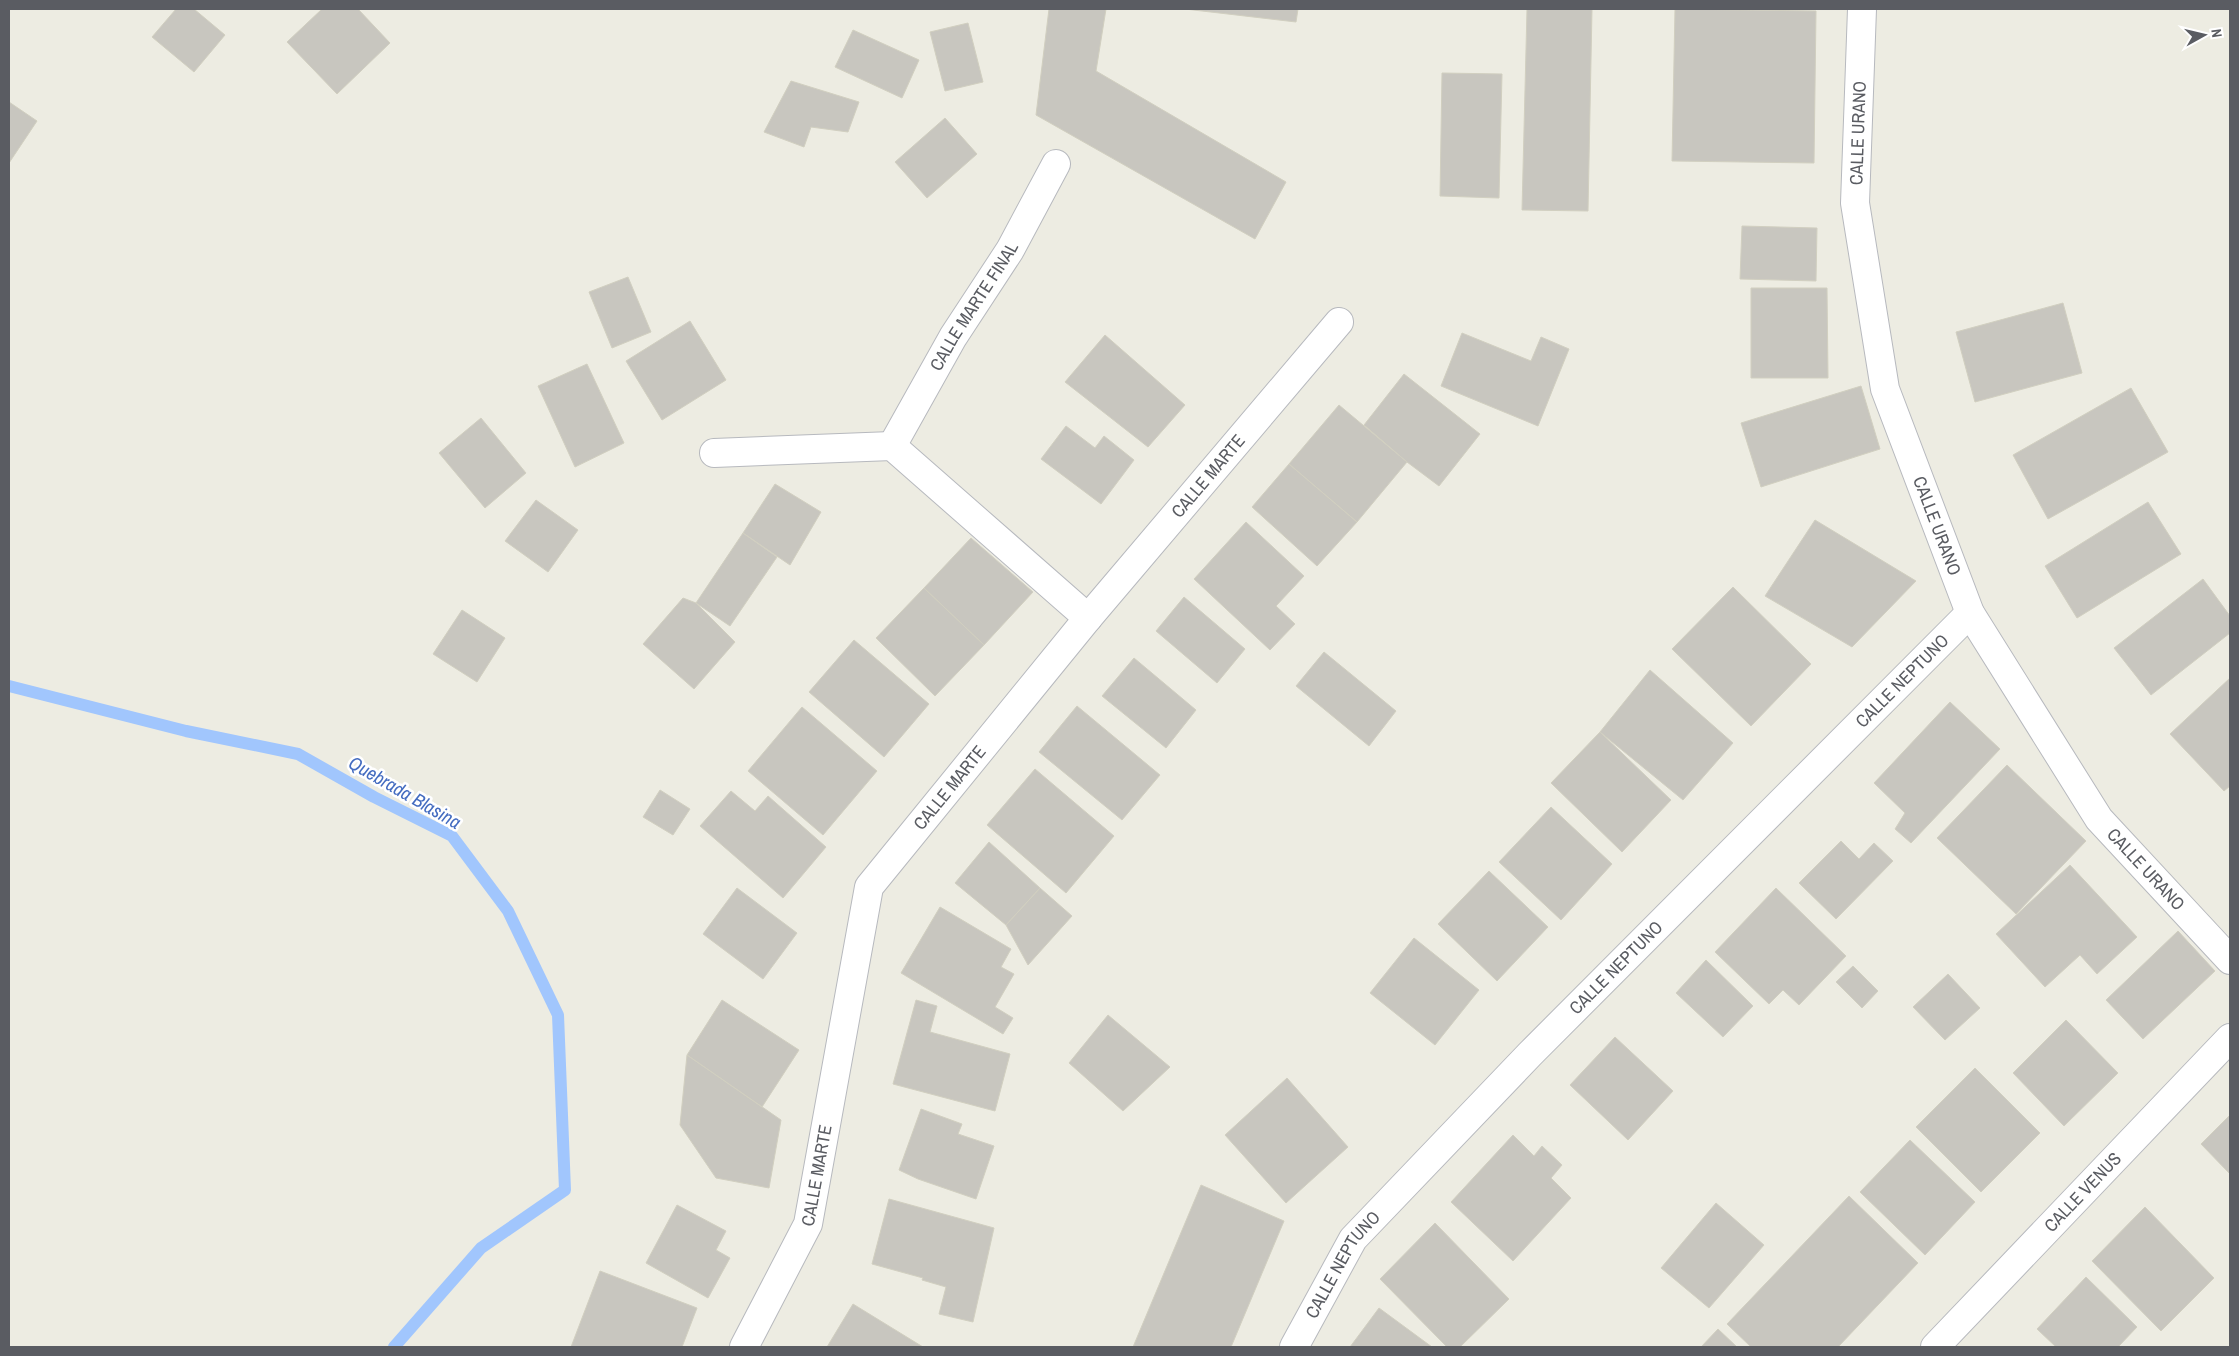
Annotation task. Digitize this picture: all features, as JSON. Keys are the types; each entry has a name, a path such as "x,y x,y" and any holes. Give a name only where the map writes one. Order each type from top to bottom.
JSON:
{"street":[{"name":"CALLE URANO","path":"1862,9 1856,203 1885,388 1970,613 2099,819 2230,960"},
{"name":"CALLE MARTE FINAL","path":"892,446 953,338 1010,250 1056,164"},
{"name":"CALLE MARTE","path":"744,1347 808,1224 869,888 1088,618 1339,322"},
{"path":"714,453 892,446 1088,618"},
{"name":"CALLE NEPTUNO","path":"1294,1347 1353,1239 1530,1054 1970,613"},
{"name":"CALLE VENUS","path":"1934,1347 2230,1038"}],"building":[{"path":"176,9 194,9 225,35 194,72 152,37"},
{"path":"322,9 358,9 390,43 337,94 287,42"},
{"path":"1049,9 1106,9 1096,71 1286,182 1255,239 1036,115"},
{"path":"1185,9 1298,9 1296,22"},
{"path":"1527,9 1592,9 1588,211 1522,210"},
{"path":"1675,9 1816,11 1814,163 1672,161"},
{"path":"968,23 983,82 945,91 930,32"},
{"path":"853,30 919,60 902,98 835,67"},
{"path":"1442,73 1502,74 1499,198 1440,196"},
{"path":"791,81 859,102 848,132 811,127 804,147 764,132"},
{"path":"9,102 37,121 9,163"},
{"path":"945,118 977,154 927,198 895,162"},
{"path":"1742,226 1817,228 1816,281 1740,279"},
{"path":"628,277 651,332 612,348 589,292"},
{"path":"1751,288 1827,288 1828,378 1751,378"},
{"path":"2063,303 2082,373 1975,402 1956,332"},
{"path":"690,321 726,380 662,420 626,361"},
{"path":"1462,333 1531,361 1541,337 1569,349 1538,426 1441,386"},
{"path":"1105,335 1185,405 1148,447 1065,382"},
{"path":"587,364 624,443 575,467 538,386"},
{"path":"1404,374 1480,434 1439,486 1407,462 1364,425"},
{"path":"1861,386 1880,449 1761,487 1741,423"},
{"path":"2131,388 2168,452 2048,519 2013,455"},
{"path":"1339,405 1407,462 1357,522 1289,464"},
{"path":"481,418 526,473 485,508 439,453"},
{"path":"1066,426 1095,448 1104,436 1134,460 1101,504 1041,459"},
{"path":"1289,464 1357,522 1317,566 1252,507"},
{"path":"775,484 821,512 790,565 743,533"},
{"path":"536,500 578,530 548,572 505,541"},
{"path":"2148,502 2181,554 2077,618 2045,566"},
{"path":"1815,520 1916,581 1852,647 1765,596"},
{"path":"1246,522 1304,576 1276,606 1295,624 1270,650 1194,579"},
{"path":"743,533 777,557 730,626 696,603"},
{"path":"971,538 1033,592 984,645 924,588"},
{"path":"2203,579 2230,616 2230,633 2151,695 2114,648"},
{"path":"1733,587 1811,664 1751,726 1672,649"},
{"path":"924,588 984,645 935,696 876,638"},
{"path":"1184,597 1245,649 1217,683 1156,631"},
{"path":"683,598 696,603 735,642 694,689 643,644"},
{"path":"462,610 505,638 477,682 433,654"},
{"path":"854,640 929,704 884,757 809,692"},
{"path":"1324,652 1396,711 1369,746 1296,686"},
{"path":"1134,658 1196,710 1166,748 1102,696"},
{"path":"1650,670 1733,743 1683,800 1600,732"},
{"path":"2230,678 2230,786 2224,791 2170,734"},
{"path":"1950,702 2000,749 1911,843 1895,829 1905,813 1874,783"},
{"path":"1077,706 1160,775 1122,820 1039,752"},
{"path":"802,707 877,771 823,835 748,771"},
{"path":"1600,732 1671,800 1622,852 1551,783"},
{"path":"2007,765 2086,841 2016,914 1937,838"},
{"path":"1035,769 1114,836 1066,893 987,825"},
{"path":"660,790 690,809 673,835 643,817"},
{"path":"731,791 755,811 768,796 826,847 783,898 700,826"},
{"path":"1551,807 1612,864 1561,920 1499,862"},
{"path":"1841,841 1859,859 1874,843 1893,861 1836,919 1799,883"},
{"path":"989,842 1040,888 1006,925 955,883"},
{"path":"2070,865 2137,937 2097,974 2080,955 2045,987 1996,934"},
{"path":"1489,871 1548,927 1497,981 1438,924"},
{"path":"737,888 797,933 763,979 703,934"},
{"path":"1040,888 1072,916 1028,965 1006,925"},
{"path":"1776,888 1846,956 1799,1005 1783,990 1769,1004 1715,952"},
{"path":"940,907 1011,949 1001,967 1014,974 995,1007 1013,1018 1003,1034 901,973"},
{"path":"2178,931 2215,971 2143,1039 2106,1000"},
{"path":"1414,938 1479,990 1435,1045 1370,993"},
{"path":"1706,960 1753,1006 1723,1037 1676,993"},
{"path":"1853,966 1878,991 1862,1008 1836,982"},
{"path":"1948,974 1980,1008 1945,1040 1913,1007"},
{"path":"722,1000 799,1050 762,1107 687,1055"},
{"path":"916,1000 937,1006 930,1032 1010,1054 995,1111 893,1084"},
{"path":"1108,1015 1170,1067 1123,1111 1069,1063"},
{"path":"2066,1020 2118,1073 2064,1126 2013,1073"},
{"path":"1615,1037 1673,1091 1628,1140 1570,1085"},
{"path":"687,1055 781,1120 769,1188 716,1178 680,1125"},
{"path":"1975,1068 2040,1133 1981,1192 1916,1127"},
{"path":"1287,1078 1348,1147 1286,1203 1225,1135"},
{"path":"921,1109 962,1124 958,1134 994,1146 976,1199 918,1179 899,1170"},
{"path":"2230,1115 2230,1174 2201,1144"},
{"path":"1513,1135 1534,1156 1542,1146 1562,1165 1551,1178 1571,1198 1513,1261 1451,1202"},
{"path":"1910,1140 1975,1202 1925,1255 1860,1192"},
{"path":"1201,1185 1284,1221 1231,1347 1133,1347"},
{"path":"1849,1196 1918,1263 1838,1347 1751,1347 1727,1324"},
{"path":"889,1199 994,1228 973,1322 939,1314 946,1287 922,1280 923,1278 872,1264"},
{"path":"1716,1203 1764,1245 1709,1308 1661,1268"},
{"path":"677,1205 726,1231 716,1250 730,1258 708,1298 646,1263"},
{"path":"2145,1207 2214,1278 2161,1331 2092,1261"},
{"path":"1435,1223 1509,1299 1460,1347 1447,1347 1380,1279"},
{"path":"600,1271 697,1308 682,1347 571,1347"},
{"path":"2086,1277 2137,1327 2118,1347 2056,1347 2037,1329"},
{"path":"853,1304 923,1347 827,1347"},
{"path":"1379,1308 1432,1347 1350,1347"},
{"path":"1718,1329 1737,1347 1701,1347"}],"waterway":[{"name":"Quebrada Blasina","path":"9,686 186,731 298,754 374,797 452,836 508,911 558,1015 565,1190 481,1248 394,1347"}]}
